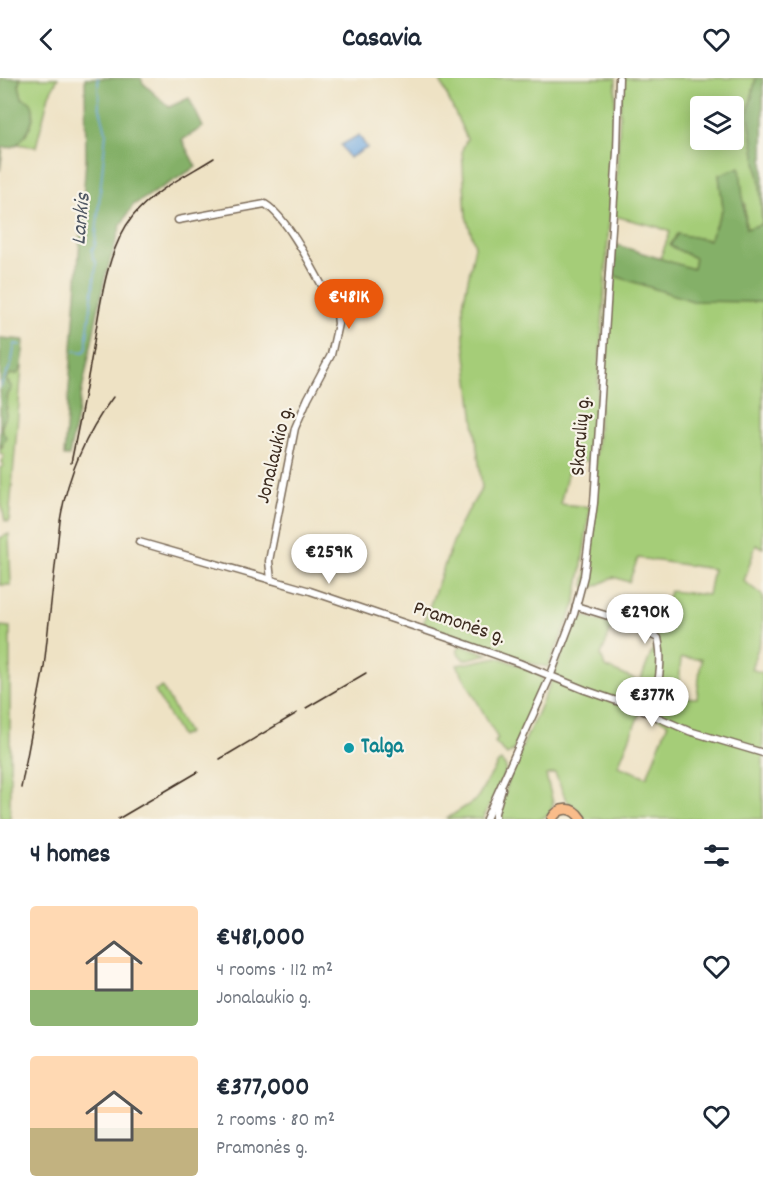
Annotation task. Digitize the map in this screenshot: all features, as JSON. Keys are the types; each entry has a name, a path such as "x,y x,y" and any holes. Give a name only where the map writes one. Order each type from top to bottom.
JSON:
{"main road":[{"path":"552,818 558,811 566,809 574,811 581,819"}],"street":[{"name":"Skarulių g.","path":"495,819 505,780 550,677 576,606 584,576 594,502 616,168 619,78"},
{"name":"Jonalaukio g.","path":"178,220 265,204 285,222 337,313 338,324 331,355 295,428 268,561 271,580"},
{"name":"Pramonės g.","path":"139,542 271,580 466,644 656,716 689,731 763,753"},
{"path":"576,606 621,620 658,638 661,666 654,711 656,716"},
{"name":"Skarulių g.","path":"486,819 505,780"}],"green space":[{"path":"0,78 20,78 22,98 30,102 33,113 30,127 22,140 12,147 3,147 0,171"},
{"path":"20,78 58,78 49,95 36,147 17,144 30,126 34,114 29,102 22,98"},
{"path":"85,78 141,78 143,83 169,107 189,98 203,127 182,140 196,167 133,205 121,225 104,281 69,456 64,456 86,159"},
{"path":"439,78 616,78 612,177 593,462 571,459 560,504 590,507 575,605 548,667 423,624 459,526 482,488 464,339 463,304 475,246 466,216 462,150 467,139"},
{"path":"622,78 756,78 748,113 760,184 763,224 746,229 745,204 719,175 723,208 709,240 677,234 670,246 695,258 693,269 660,259 670,232 614,216"},
{"path":"756,78 763,78 763,302 693,301 609,274 611,243 693,269 695,258 670,246 677,234 709,240 723,208 719,175 740,167 746,229 762,224 760,184 748,113"},
{"path":"609,274 693,301 763,302 763,548 756,545 744,581 763,596 763,633 751,669 763,673 763,819 584,819 566,800 555,773 546,775 553,803 550,814 541,819 501,819 499,814 511,772 578,614 613,625 601,655 605,667 640,682 655,643 670,591 708,595 713,569 638,558 629,582 614,577 592,588 584,586 589,557","holes":["681,658 701,659 697,698 678,697","641,710 668,723 647,777 618,766"]},
{"path":"0,338 24,340 22,367 17,374 11,374 6,379 12,388 7,396 6,415 1,428 6,437 0,449"},
{"path":"22,367 9,522 5,521 0,498 0,468 3,466 4,456 0,453 3,446 1,429 6,415 9,383 6,380 11,374 17,374"},
{"path":"9,534 11,585 0,585 0,538"},
{"path":"0,626 10,627 10,819 0,819"},
{"path":"460,645 488,654 464,660 457,652"},
{"path":"498,657 538,673 543,680 513,751 507,755 495,742 498,739 457,665"},
{"path":"162,687 188,733 181,737 155,691"},
{"path":"501,761 506,770 483,819 446,819 476,800"}],"water":[{"path":"359,135 367,148 349,158 341,145"}],"waterway":[{"name":"Lankis","path":"75,351 84,352 87,347 96,267 92,250 95,245 106,132 99,105 98,78"},
{"name":"Lankis","path":"0,388 11,364 15,344 20,345"}],"railway":[{"path":"71,463 104,285 115,248 123,231 141,207 171,184 214,158"},
{"path":"21,788 44,667 63,505 67,488 86,440 113,397"},
{"path":"306,708 366,673"},
{"path":"220,759 297,713"},
{"path":"118,819 198,772"}],"place":[{"name":"Talga","path":"349,748"}]}
